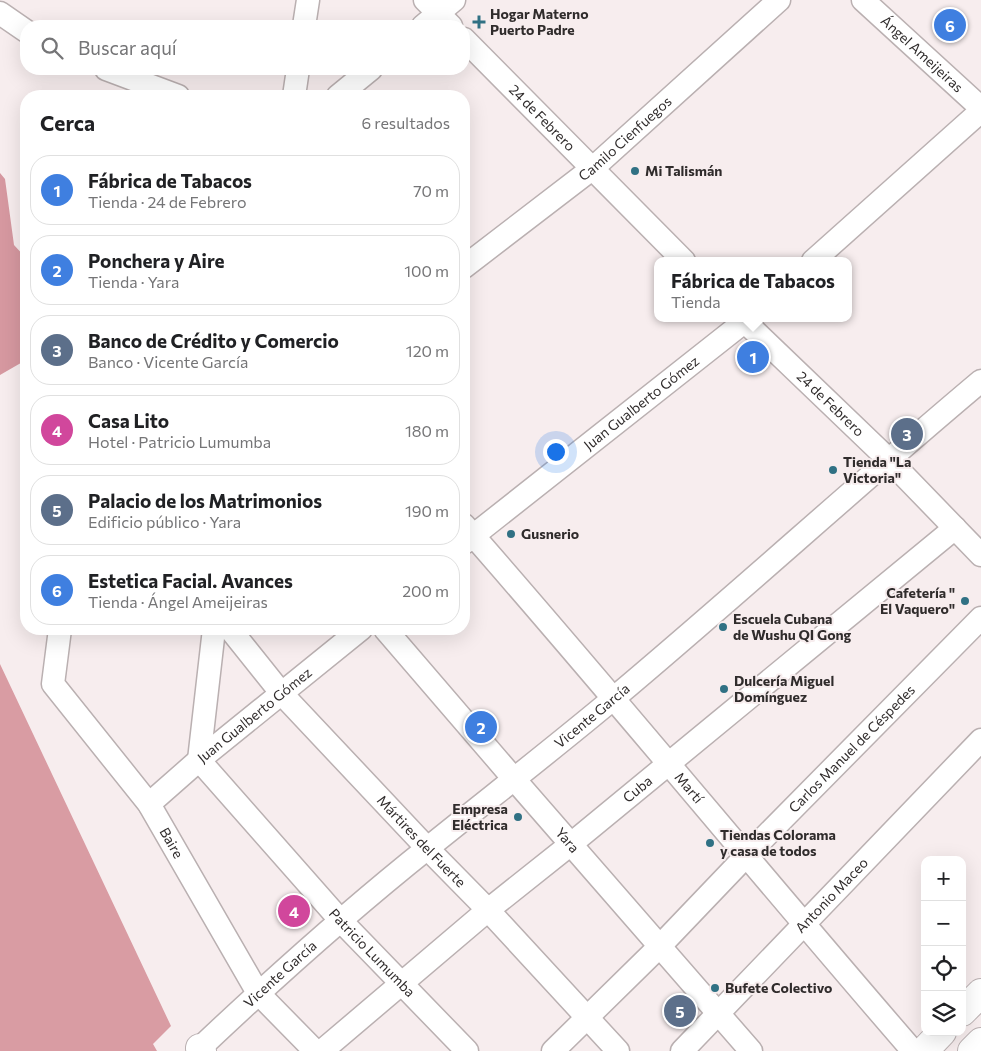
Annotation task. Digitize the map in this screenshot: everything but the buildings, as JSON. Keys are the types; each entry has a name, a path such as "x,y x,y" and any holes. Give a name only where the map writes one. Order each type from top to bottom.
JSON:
{"main road":[{"path":"966,1008 981,993"},
{"path":"924,1051 938,1036"},
{"path":"972,1051 981,1042"}],"street":[{"path":"305,20 308,0"},
{"name":"Camilo Cienfuegos","path":"470,262 593,168 780,0"},
{"name":"Ángel Ameijeiras","path":"863,0 981,110"},
{"path":"0,13 20,27"},
{"name":"24 de Febrero","path":"470,45 680,257"},
{"path":"122,75 162,90"},
{"path":"295,90 297,75"},
{"path":"345,90 364,75"},
{"path":"817,257 981,110"},
{"name":"Juan Gualberto Gómez","path":"470,532 741,322"},
{"name":"24 de Febrero","path":"748,322 888,459 981,555"},
{"name":"Vicente García","path":"201,1049 258,993 427,848 614,698 888,459 981,381"},
{"name":"Cuba","path":"322,1051 488,910 955,528"},
{"name":"Martí","path":"470,537 614,698 804,925 913,1051"},
{"name":"Carlos Manuel de Céspedes","path":"553,1051 660,946 981,618"},
{"name":"Baire","path":"59,635 53,684 149,804 258,993 315,1051"},
{"path":"200,760 213,635"},
{"name":"Mártires del Fuerte","path":"235,635 282,694 488,910 618,1051"},
{"name":"Juan Gualberto Gómez","path":"149,804 354,635"},
{"name":"Yara","path":"390,635 751,1051"},
{"name":"Antonio Maceo","path":"682,1051 981,740"},
{"name":"Patricio Lumumba","path":"200,760 341,922 402,982 467,1051"}],"shaded area":[{"path":"0,173 5,179 14,245 20,252 20,363 0,375"},
{"path":"0,664 171,1026 153,1044 157,1051 0,1051"}],"place":[{"name":"Hogar Materno Puerto Padre","path":"479,22"},
{"name":"Estetica Facial. Avances","path":"950,25"},
{"name":"Mi Talismán","path":"635,171"},
{"name":"Fábrica de Tabacos","path":"753,357"},
{"name":"Banco de Crédito y Comercio","path":"907,434"},
{"name":"Tienda \"La Victoria\"","path":"833,470"},
{"name":"Gusnerio","path":"511,534"},
{"name":"Cafetería \" El Vaquero\"","path":"965,601"},
{"name":"Escuela Cubana de Wushu QI Gong","path":"723,627"},
{"name":"Dulcería Miguel Domínguez","path":"724,689"},
{"name":"Ponchera y Aire","path":"481,727"},
{"name":"Empresa Eléctrica","path":"518,817"},
{"name":"Tiendas Colorama y casa de todos","path":"710,843"},
{"name":"Casa Lito","path":"294,911"},
{"name":"Bufete Colectivo","path":"715,988"},
{"name":"Palacio de los Matrimonios","path":"680,1011"}]}
